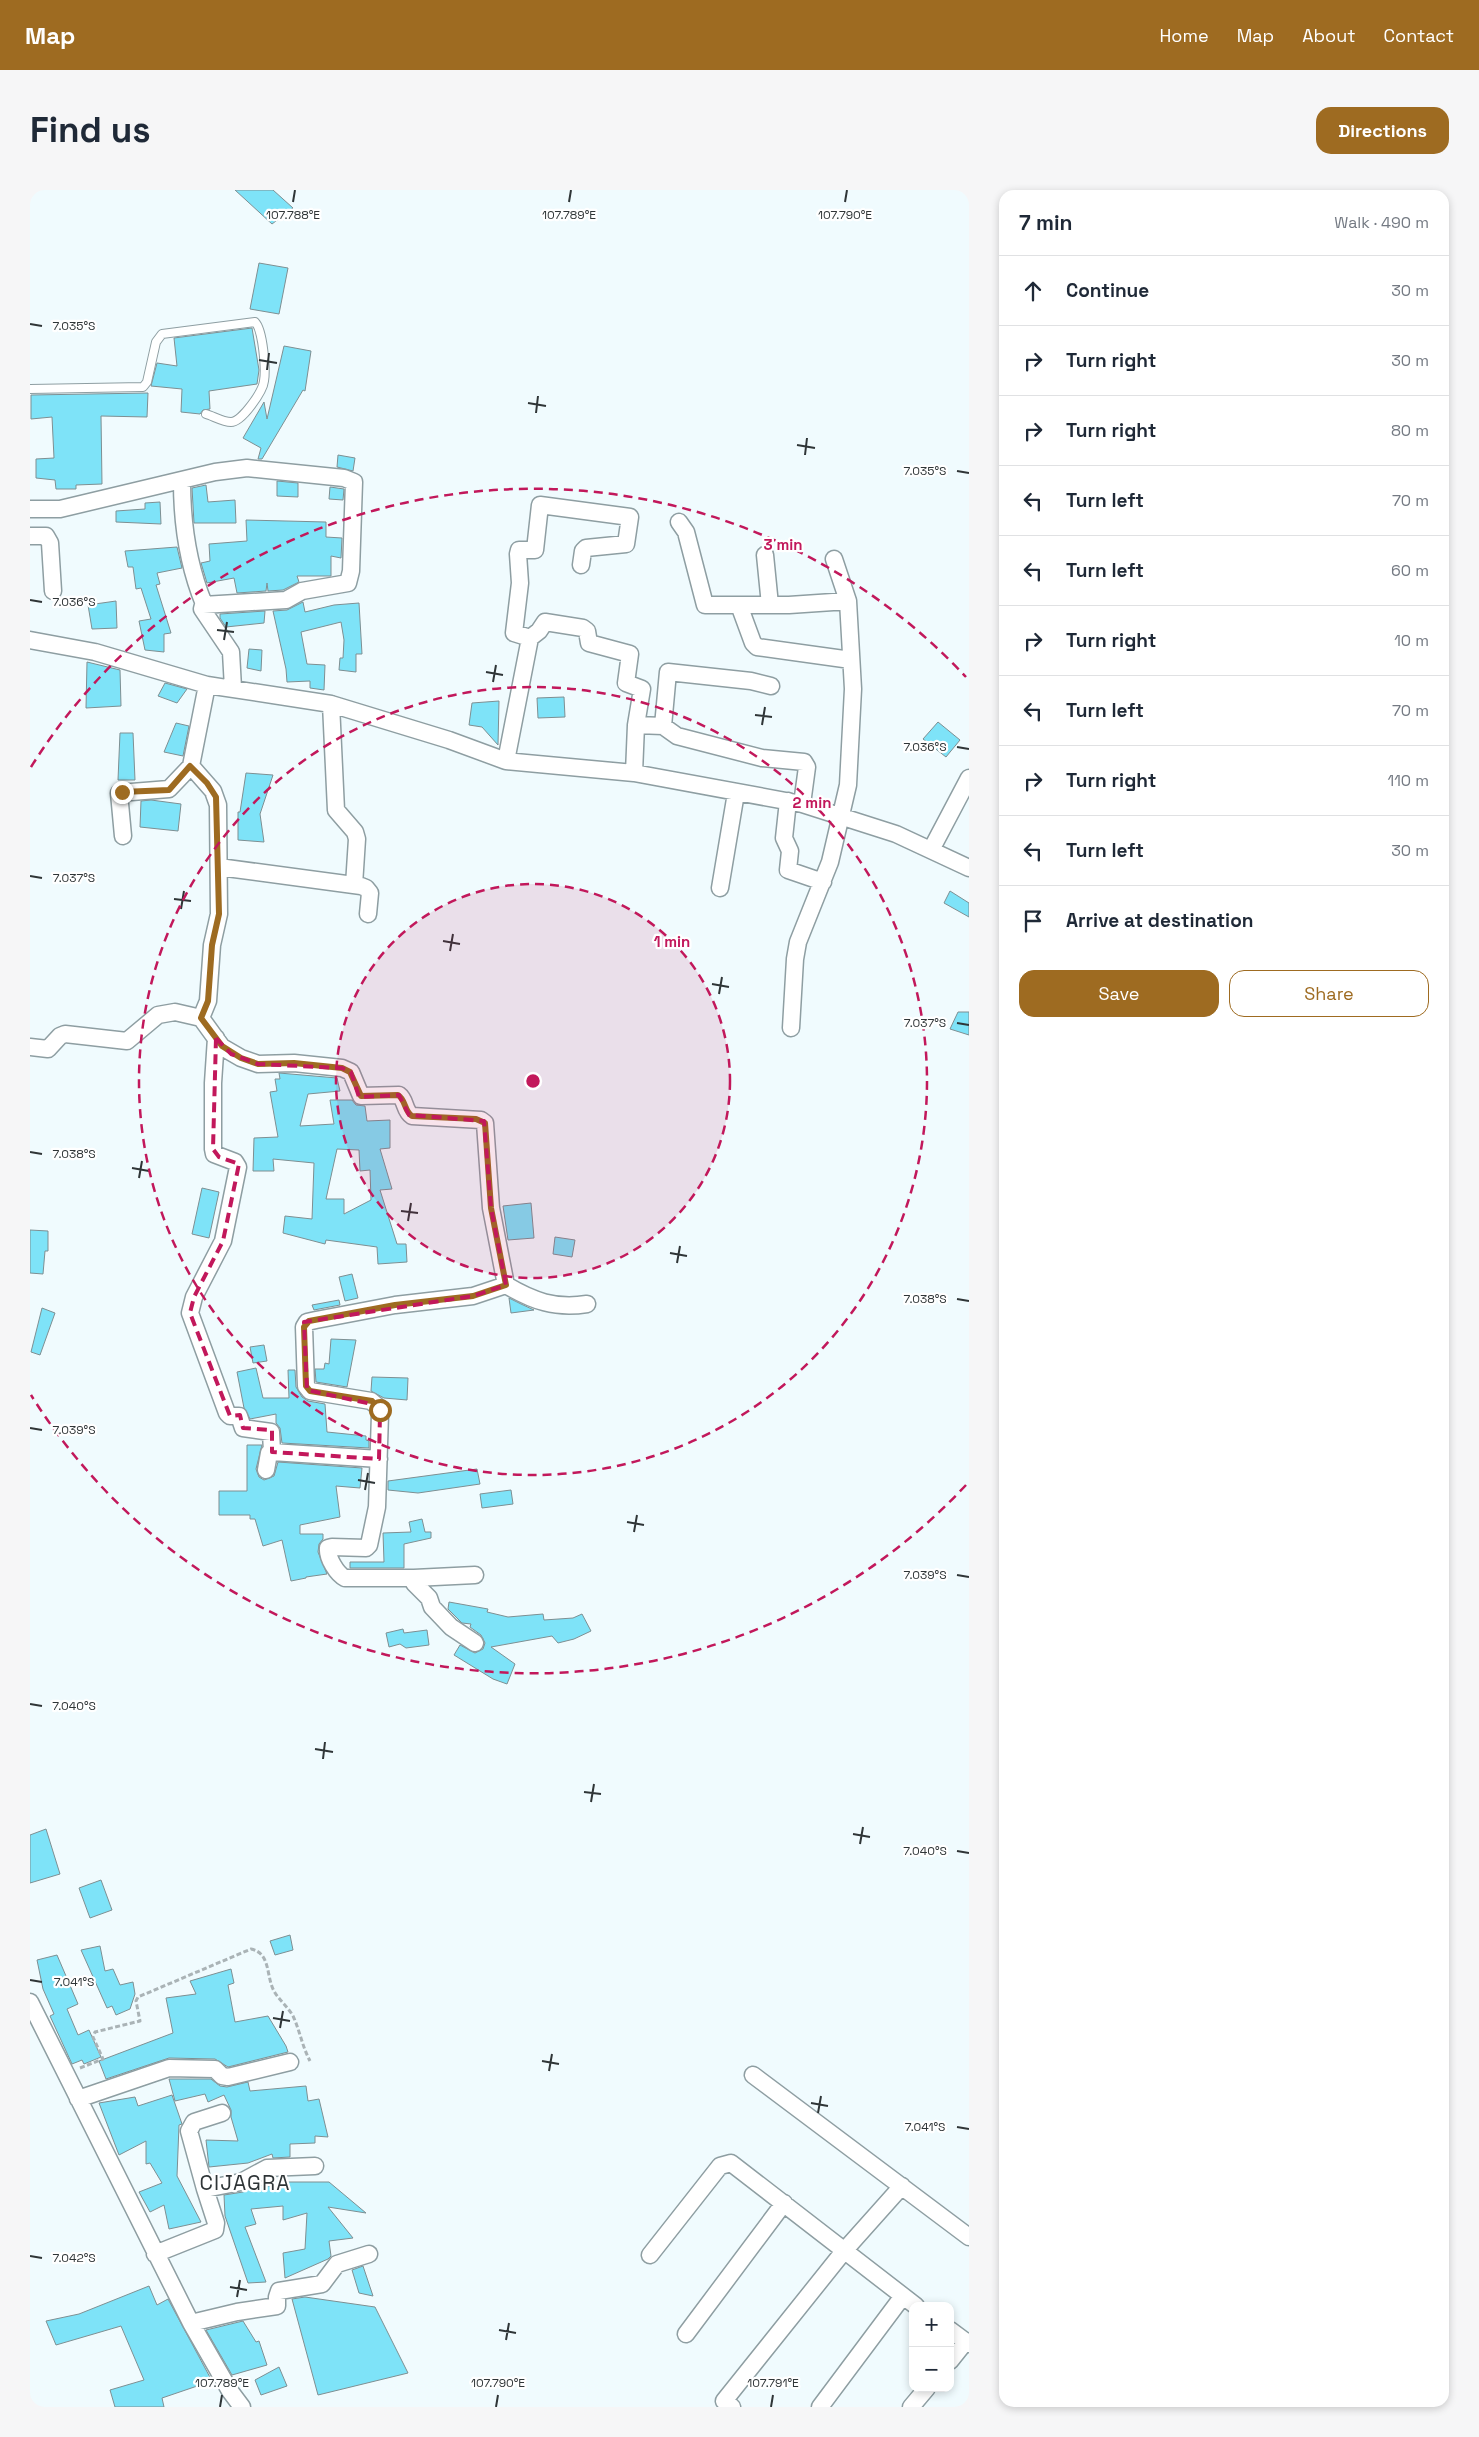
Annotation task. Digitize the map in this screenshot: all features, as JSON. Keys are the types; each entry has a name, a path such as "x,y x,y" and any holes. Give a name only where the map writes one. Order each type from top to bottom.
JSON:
{"street":[{"path":"30,509 60,509 182,482 215,472 247,468 344,478 354,483 351,571 348,583 302,591 286,600 204,604"},
{"path":"182,482 182,514 191,568 204,604 202,609 231,652 233,688"},
{"path":"530,638 514,633 520,583 518,554 519,550 535,550 540,505 630,517 626,544 586,548 583,551 581,565"},
{"path":"679,522 686,532 704,603 770,605 848,601"},
{"path":"30,536 42,534 46,536 50,543 53,591"},
{"path":"766,555 770,605"},
{"path":"792,1028 795,959 798,942 830,862 848,785 853,689 852,660 848,601 834,560"},
{"path":"738,605 753,643 757,647 852,660"},
{"path":"506,761 530,638 539,631 543,622 583,628 587,631 589,643 630,654 626,683 642,689 636,725 634,773"},
{"path":"30,640 95,652 207,685 331,704 449,740 506,761 634,773 795,803 841,815 896,834 969,868"},
{"path":"663,726 668,672 751,681 771,686"},
{"path":"123,836 119,793 169,790 190,766 207,685"},
{"path":"331,704 336,810 355,832 357,838 354,885"},
{"path":"636,725 663,726 677,736 753,756 804,762 807,766 784,838 790,851 788,870 823,882"},
{"path":"190,766 207,783 216,797 219,914 212,945 208,1001 201,1018"},
{"path":"931,850 969,778"},
{"path":"720,888 736,793"},
{"path":"219,867 354,885 369,890 368,914"},
{"path":"30,1047 48,1049 65,1034 127,1042 158,1015 175,1012 201,1018 231,1054 258,1064 294,1063 342,1068 350,1072 361,1096 398,1095 403,1099 408,1114 412,1116 484,1121 491,1208 506,1285"},
{"path":"216,1038 213,1083 213,1149 214,1154 235,1162 238,1168 223,1241 194,1297 190,1313 227,1413 230,1416 239,1416 243,1428 271,1432 272,1452 270,1453 266,1470"},
{"path":"475,1575 414,1578 345,1578 340,1576 328,1554 328,1548 369,1546 377,1507 380,1414 376,1405 367,1400 316,1393 308,1388 304,1327 307,1322 395,1305 473,1296 506,1285 547,1304 573,1306 587,1304"},
{"path":"272,1452 378,1459"},
{"path":"414,1578 414,1583 429,1598 432,1607 451,1627 475,1643"},
{"path":"30,2002 191,2323 230,2391 242,2407"},
{"path":"78,2099 169,2068 215,2069 222,2076 228,2077 290,2062"},
{"path":"753,2075 969,2237"},
{"path":"155,2254 216,2230 216,2223 189,2131 194,2122 222,2113"},
{"path":"650,2255 720,2166 726,2163 739,2166 844,2251 910,2301 820,2407"},
{"path":"205,2189 241,2182 267,2168 315,2166"},
{"path":"732,2407 724,2401 844,2251 902,2186"},
{"path":"686,2334 784,2203"},
{"path":"191,2323 237,2312 277,2306 276,2297 279,2291 322,2284 337,2264 368,2254"},
{"path":"954,2333 968,2343 954,2357"},
{"path":"911,2407 924,2392"}],"lane":[{"path":"30,389 143,387 147,382 156,342 162,334 255,322 261,332 264,375 261,389 246,413 237,420 232,422 206,414"}],"path":[{"path":"65,2073 103,2059 93,2037 95,2032 140,2021 138,1997 251,1949 258,1950 263,1955 274,1991 293,2017 302,2046 310,2060"}],"highlighted area":[{"path":"216,1038 231,1054 258,1064 342,1068 351,1072 359,1097 399,1095 409,1115 484,1121 491,1208 506,1285 473,1296 304,1322 307,1390 376,1405 380,1414 379,1459 272,1452 272,1430 243,1428 240,1415 230,1416 190,1313 194,1297 223,1241 239,1164 219,1157 213,1149"}],"building":[{"path":"235,190 273,190 293,208 272,224"},
{"path":"259,263 288,268 279,314 250,309"},
{"path":"252,328 259,370 257,384 209,391 210,409 203,410 200,414 181,412 182,389 151,386 157,363 177,366 174,338"},
{"path":"284,346 311,351 305,391 303,390 262,459 258,459 261,448 243,438 264,402 267,419"},
{"path":"148,393 147,417 101,416 102,484 76,485 76,489 56,489 55,480 36,478 36,459 54,458 52,417 31,419 31,395"},
{"path":"338,455 355,458 353,471 337,467"},
{"path":"277,481 298,483 298,497 277,496"},
{"path":"206,485 208,502 235,500 236,523 194,523 192,488"},
{"path":"330,487 344,489 343,500 329,499"},
{"path":"160,502 161,524 116,522 116,511 145,509 145,503"},
{"path":"246,520 326,522 326,537 342,538 341,558 331,556 331,576 297,576 299,582 283,590 268,591 267,583 266,591 237,593 234,578 207,583 201,563 210,561 209,544 247,541"},
{"path":"177,547 182,568 157,573 160,584 156,585 171,633 164,634 164,652 145,650 139,621 151,619 141,588 136,589 133,567 128,567 125,551"},
{"path":"116,601 117,628 92,629 88,605"},
{"path":"303,602 305,612 334,605 359,603 362,654 356,654 356,672 339,670 340,658 343,658 344,640 341,622 301,632 307,664 325,665 324,690 310,688 310,681 287,682 286,669 273,611 287,610"},
{"path":"265,611 264,623 226,627 220,618 220,614"},
{"path":"249,649 262,650 261,671 247,668"},
{"path":"87,662 120,670 121,706 86,708"},
{"path":"165,683 187,689 177,703 158,696"},
{"path":"564,697 565,717 538,718 537,698"},
{"path":"499,701 498,745 482,727 469,725 472,703"},
{"path":"938,722 960,740 946,757 923,739"},
{"path":"176,723 189,726 183,756 164,752"},
{"path":"120,733 133,733 135,780 118,780"},
{"path":"246,773 273,775 260,814 264,842 238,840 238,812 240,812"},
{"path":"151,800 181,804 178,831 140,827 141,801"},
{"path":"950,891 969,903 969,917 944,903"},
{"path":"958,1012 969,1012 969,1035 950,1029"},
{"path":"279,1073 337,1078 340,1091 308,1094 300,1126 334,1124 330,1100 352,1100 356,1105 365,1106 367,1121 390,1120 390,1148 380,1149 392,1189 380,1190 397,1244 406,1244 407,1262 378,1264 377,1247 326,1240 325,1244 283,1233 285,1216 312,1219 314,1163 273,1159 274,1171 253,1171 254,1138 278,1137 270,1092 277,1091 275,1079 280,1079","holes":["337,1149 359,1150 360,1171 370,1170 371,1200 344,1214 344,1199 326,1199"]},
{"path":"202,1188 219,1192 209,1238 192,1234"},
{"path":"531,1203 534,1238 508,1240 503,1206"},
{"path":"30,1230 48,1231 48,1251 45,1251 43,1274 30,1273"},
{"path":"555,1237 575,1240 572,1257 553,1254"},
{"path":"352,1274 358,1298 345,1301 339,1277"},
{"path":"509,1298 521,1304 534,1310 511,1313"},
{"path":"339,1300 340,1305 314,1310 312,1305"},
{"path":"42,1308 55,1313 40,1355 31,1352"},
{"path":"331,1339 356,1340 347,1387 316,1382 315,1369 324,1369 325,1363 329,1364"},
{"path":"264,1345 267,1361 253,1363 250,1347"},
{"path":"256,1368 263,1398 289,1398 288,1370 295,1370 296,1387 302,1397 308,1401 325,1404 327,1432 366,1436 366,1440 369,1441 369,1448 282,1443 280,1428 276,1423 276,1414 250,1419 244,1408 237,1372"},
{"path":"372,1377 408,1378 407,1400 384,1398 371,1391"},
{"path":"247,1445 262,1445 256,1469 259,1477 264,1480 274,1476 278,1462 362,1468 360,1488 336,1486 340,1517 300,1525 300,1534 323,1534 318,1552 327,1574 291,1581 282,1540 263,1546 255,1519 250,1519 250,1515 219,1515 219,1491 247,1491"},
{"path":"477,1469 480,1484 418,1493 388,1490 388,1481"},
{"path":"511,1490 513,1504 482,1508 480,1494"},
{"path":"422,1519 425,1532 431,1532 431,1538 404,1544 404,1568 350,1568 350,1562 384,1562 383,1533 411,1532 409,1522"},
{"path":"449,1602 488,1609 487,1612 508,1617 543,1614 544,1620 573,1618 582,1614 591,1631 574,1639 558,1643 552,1636 491,1647 515,1664 507,1684 493,1679 454,1655 460,1645 475,1653 483,1649 485,1643 481,1635 470,1627 471,1624 462,1623 448,1609"},
{"path":"403,1629 404,1633 427,1630 429,1645 406,1648 400,1644 389,1647 386,1633"},
{"path":"46,1829 60,1874 30,1883 30,1835"},
{"path":"101,1880 112,1910 90,1918 79,1888"},
{"path":"290,1935 293,1950 275,1955 270,1941"},
{"path":"100,1946 105,1971 113,1969 120,1985 133,1982 135,1994 130,2009 116,2015 112,2006 107,2008 81,1950"},
{"path":"57,1955 78,2004 67,2009 78,2035 89,2030 101,2057 84,2064 82,2060 72,2064 50,2016 54,2014 43,1989 37,1960"},
{"path":"231,1969 234,1983 228,1985 235,2022 268,2016 288,2052 228,2067 215,2059 169,2058 106,2079 99,2061 173,2033 166,1998 196,1994 190,1981"},
{"path":"169,2079 211,2079 220,2086 227,2087 248,2082 250,2091 306,2086 308,2101 319,2099 328,2137 315,2136 315,2143 290,2144 290,2157 273,2158 272,2154 248,2163 209,2167 206,2140 238,2141 231,2117 231,2110 224,2095 208,2102 205,2094 175,2101"},
{"path":"172,2095 182,2124 179,2125 177,2176 201,2222 169,2229 164,2205 150,2212 139,2192 162,2183 150,2163 146,2164 146,2141 119,2155 99,2103 135,2097 138,2106"},
{"path":"283,2182 329,2182 366,2213 328,2207 353,2238 329,2241 331,2256 328,2259 285,2278 283,2253 305,2249 307,2213 283,2220 283,2206 251,2209 256,2224 245,2227 266,2282 248,2283 225,2216 224,2195 243,2192 256,2185 283,2187"},
{"path":"363,2266 373,2296 359,2293 352,2270"},
{"path":"149,2286 157,2305 168,2299 212,2381 162,2398 164,2407 115,2407 110,2390 144,2380 121,2326 56,2345 46,2321 79,2314"},
{"path":"305,2297 375,2307 408,2373 318,2395 292,2299"},
{"path":"243,2321 256,2342 259,2341 267,2365 232,2375 206,2330"},
{"path":"279,2367 287,2386 261,2395 255,2380"}],"district":[{"name":"CIJAGRA","path":"245,2183"}],"route":[{"path":"122,792 169,790 174,787 190,766 207,783 216,797 218,805 219,914 218,928 212,945 208,1001 201,1018 222,1046 231,1054 258,1064 294,1063 339,1067 348,1070 361,1096 401,1096 408,1114 412,1116 476,1119 485,1123 491,1208 506,1285 496,1290 473,1296 395,1305 309,1321 304,1327 306,1386 310,1391 372,1401 380,1410"}]}
